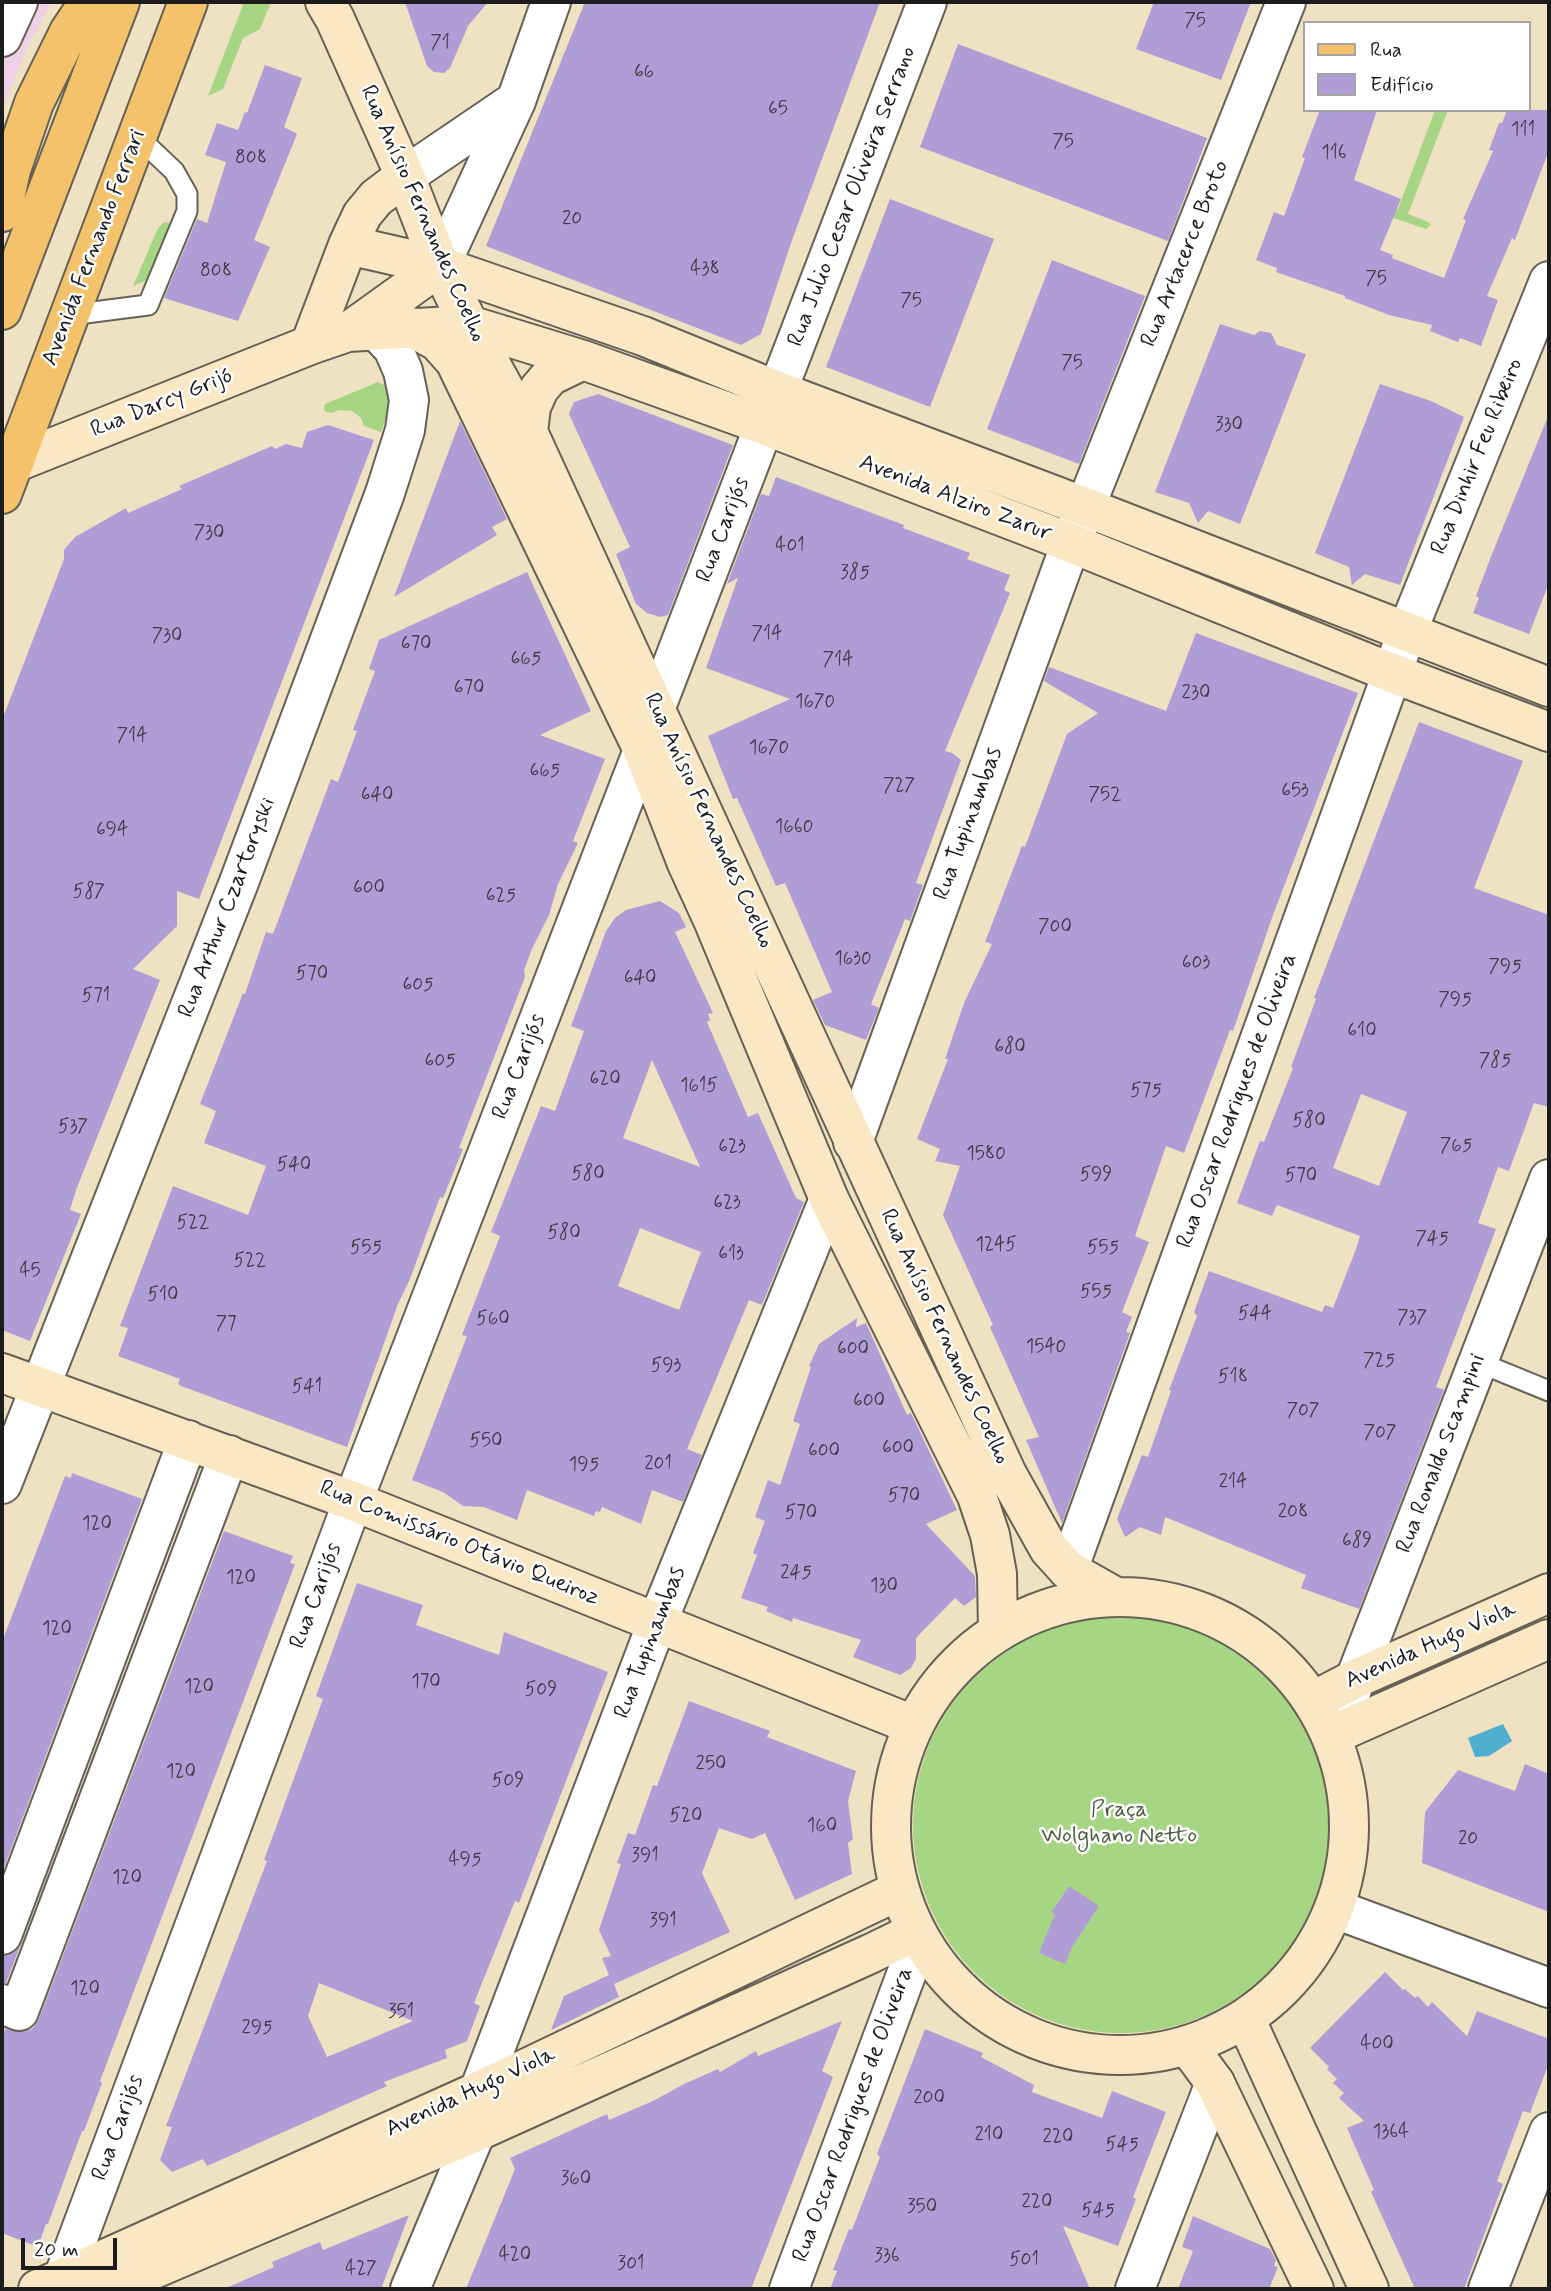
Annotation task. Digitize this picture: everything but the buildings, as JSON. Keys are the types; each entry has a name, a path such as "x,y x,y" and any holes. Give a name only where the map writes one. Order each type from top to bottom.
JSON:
{"main road":[{"path":"2,212 10,170 34,103 69,33 89,2"},
{"path":"2,310 120,2"},
{"name":"Avenida Fernando Ferrari","path":"8,478 188,2"}],"street":[{"path":"2,37 18,2"},
{"path":"440,266 516,101 551,2"},
{"name":"Rua Julio Cesar Oliveira Serrano","path":"771,408 927,2"},
{"name":"Rua Artacerce Broto","path":"1085,507 1286,2"},
{"name":"Rua Anísio Fernandes Coelho","path":"331,8 405,176 440,266 528,432 656,707 718,887 729,958 829,1199 977,1496 990,1535 997,1574 998,1632"},
{"path":"310,345 348,245 362,215 376,198 516,101"},
{"name":"Avenida Alziro Zarur","path":"348,245 440,266 643,337 771,408 1071,543 1392,673 1549,732"},
{"name":"Rua Darcy Grijó","path":"8,478 310,345 379,330 440,266"},
{"name":"Rua Dinhir Feu Ribeiro","path":"1407,632 1549,281"},
{"name":"Avenida Alziro Zarur","path":"379,330 469,325 583,359 771,408 1085,507 1549,687"},
{"name":"Rua Anísio Fernandes Coelho","path":"379,330 438,342 455,361 643,750 718,887 765,946 1007,1474 1049,1549 1068,1570 1114,1597"},
{"name":"Rua Arthur Czartoryski","path":"2,1484 239,882 385,493 405,430 408,400 404,371 393,348 379,330"},
{"path":"528,432 531,407 540,389 550,376 583,359"},
{"name":"Rua Carijós","path":"656,707 771,408"},
{"name":"Rua Tupinambas","path":"853,1142 1085,507"},
{"name":"Rua Oscar Rodrigues de Oliveira","path":"1068,1570 1407,632"},
{"name":"Rua Carijós","path":"54,2285 643,750"},
{"path":"729,958 765,946"},
{"name":"Rua Ronaldo Scampini","path":"1336,1733 1549,1179"},
{"name":"Rua Tupinambas","path":"479,2091 657,1623 829,1199"},
{"name":"Rua Comissário Otávio Queiroz","path":"2,1373 353,1501 913,1725"},
{"path":"2,1934 188,1440"},
{"path":"2,2004 19,2011 229,1455"},
{"name":"Avenida Hugo Viola","path":"1313,1701 1355,1679 1549,1593"},
{"path":"1114,1597 1172,1602 1227,1623 1275,1656 1336,1733 1348,1791 1349,1851 1335,1909 1313,1951 1283,1988 1245,2018 1217,2034 1187,2045 1116,2054 1049,2045 997,2018 954,1983 917,1936 900,1890 891,1834 895,1779 913,1725 936,1689 964,1657 998,1632 1034,1613 1060,1605 1114,1597"},
{"name":"Avenida Hugo Viola","path":"1336,1733 1549,1639"},
{"name":"Avenida Hugo Viola","path":"54,2285 479,2091 900,1890"},
{"path":"1335,1909 1549,1988"},
{"name":"Rua Oscar Rodrigues de Oliveira","path":"789,2289 917,1936"},
{"name":"Avenida Hugo Viola","path":"107,2289 476,2132 917,1936"},
{"path":"1245,2018 1369,2289"},
{"path":"1187,2045 1215,2082 1314,2289"},
{"path":"1135,2289 1215,2082"},
{"path":"410,2289 476,2132"},
{"path":"1488,2289 1549,2132"}],"lane":[{"path":"70,315 148,304 187,211 187,194 174,171 137,136"},
{"path":"1478,1362 1549,1391"}],"shaded area":[{"path":"2,2 52,2 28,46 2,111"}],"green space":[{"path":"244,2 271,2 260,29 243,38 223,89 208,96"},
{"path":"1434,112 1447,112 1408,214 1431,225 1426,229 1379,213 1374,201 1398,209"},
{"path":"164,222 173,224 152,278 133,286 158,228"},
{"path":"378,382 388,387 391,405 381,432 364,426 361,418 352,411 339,410 332,413 324,409 325,404"},
{"name":"Praça Wolghano Netto","path":"1121,1617 1162,1621 1201,1633 1237,1652 1268,1678 1294,1709 1313,1745 1325,1784 1329,1825 1325,1866 1313,1905 1294,1941 1268,1972 1237,1998 1201,2017 1162,2029 1121,2033 1080,2029 1041,2017 1005,1998 974,1972 948,1941 929,1905 917,1866 913,1825 917,1784 929,1745 948,1709 974,1678 1005,1652 1041,1633 1080,1621"}],"water":[{"path":"1503,1724 1512,1741 1489,1756 1475,1757 1468,1738"}]}
